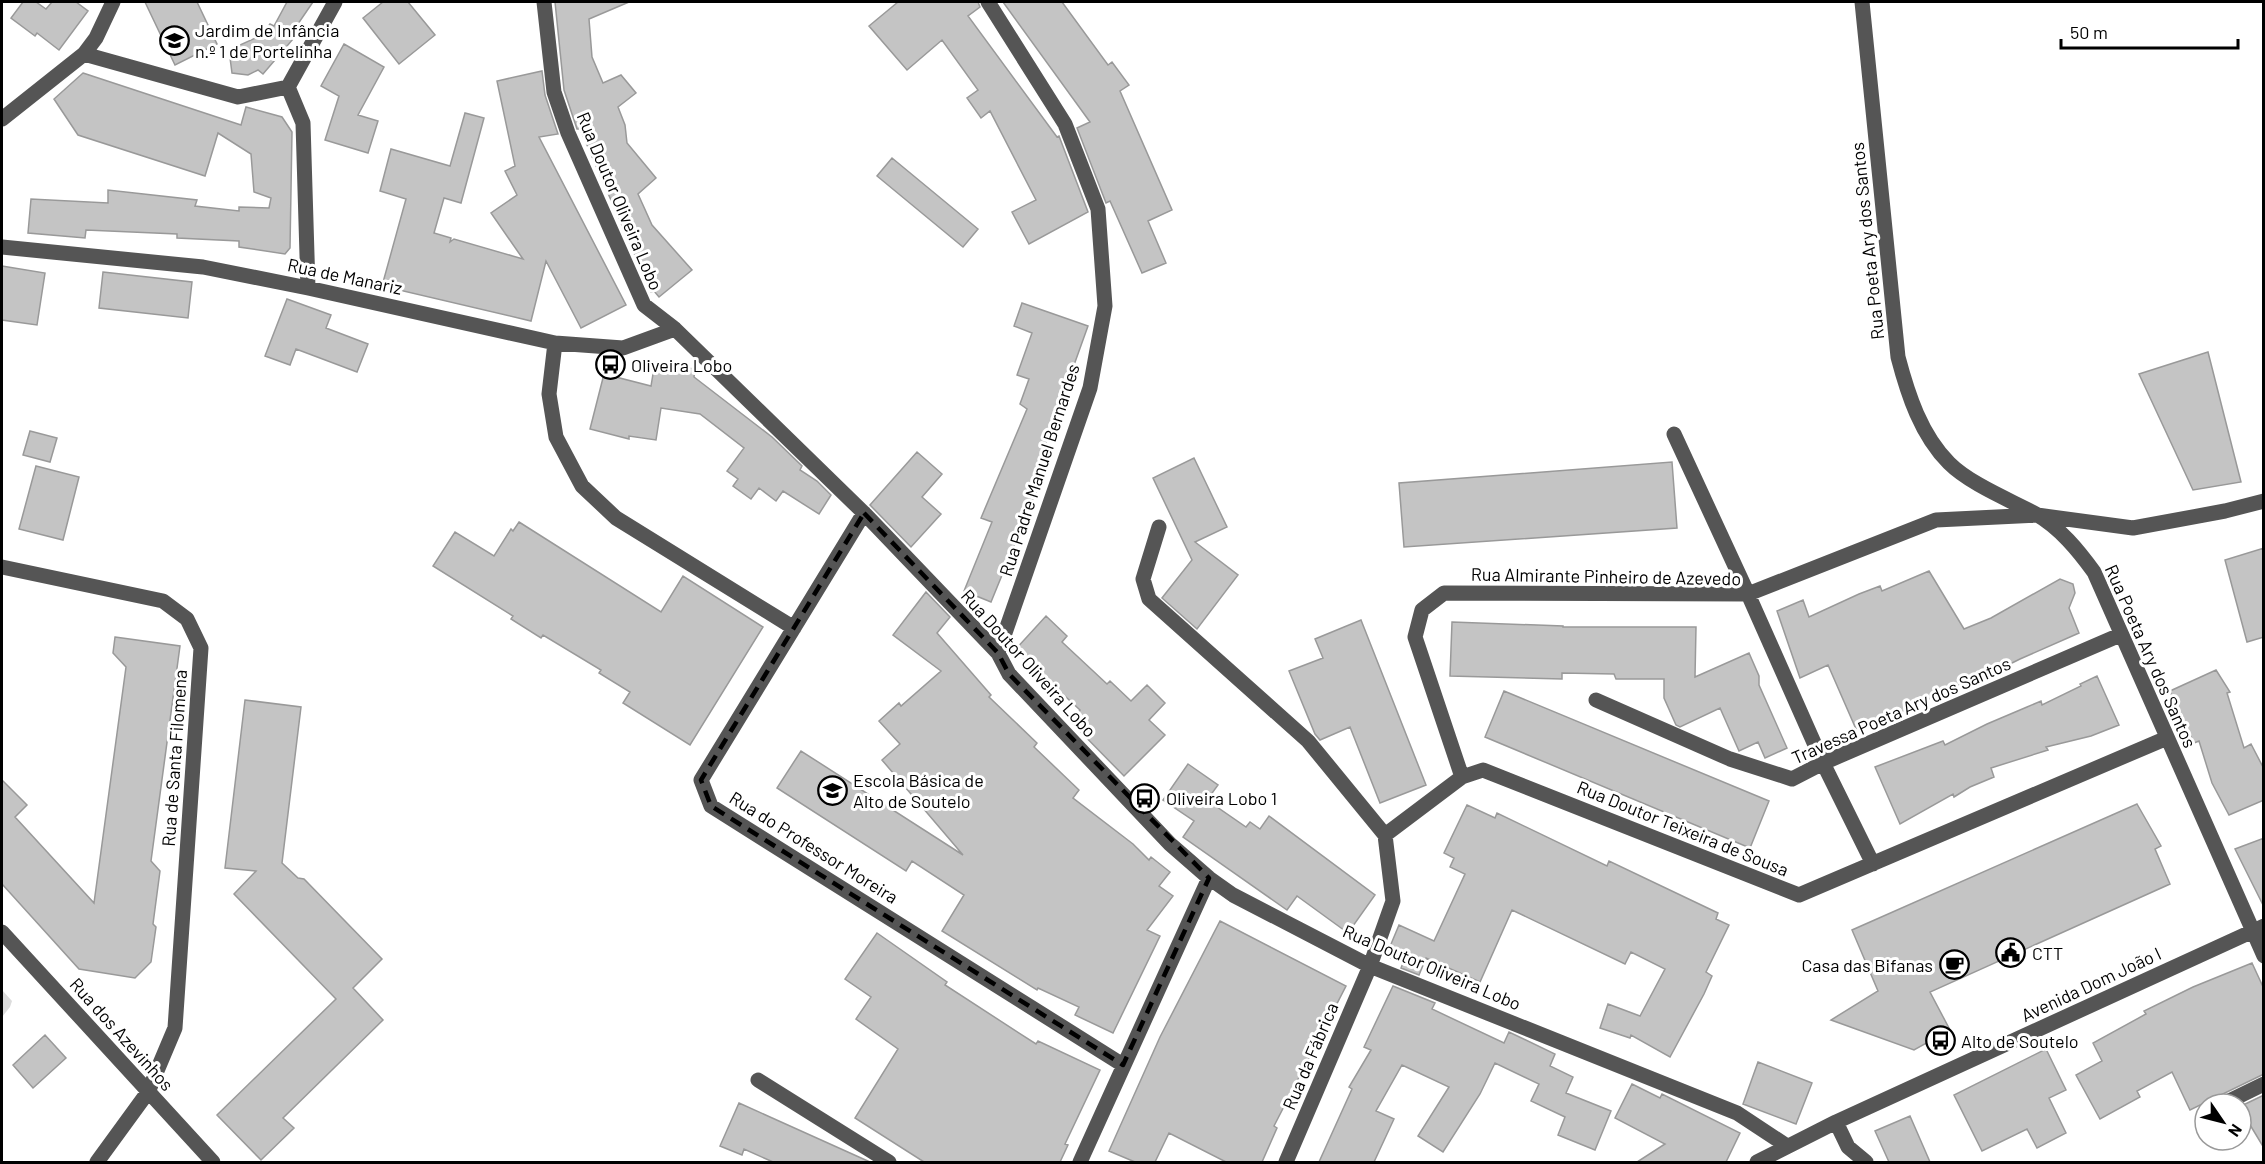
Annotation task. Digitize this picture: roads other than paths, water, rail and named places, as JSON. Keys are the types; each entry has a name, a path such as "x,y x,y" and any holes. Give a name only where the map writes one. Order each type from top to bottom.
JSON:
{"street":[{"path":"2,119 84,54 96,38 113,2"},
{"path":"288,87 335,2"},
{"name":"Rua Doutor Oliveira Lobo","path":"544,2 554,92 568,133 644,305 675,329 864,513 998,653 1009,674 1170,844 1209,878 1233,895 1371,966 1737,1113 1787,1146"},
{"name":"Rua Padre Manuel Bernardes","path":"988,2 1065,124 1098,209 1105,306 1090,388 998,653"},
{"name":"Rua Poeta Ary dos Santos","path":"1862,2 1898,357 1907,388 1924,429 1951,465 1992,491 2037,515 2075,546 2094,572 2167,738 2258,929 2264,956"},
{"path":"84,54 238,96 288,87"},
{"path":"288,87 303,123 308,288"},
{"name":"Rua de Manariz","path":"2,247 203,267 555,343 623,348 675,329"},
{"path":"555,343 549,394 556,437 582,486 616,518 794,628"},
{"path":"1674,434 1748,594 1936,520 2037,515 2133,528 2225,511 2264,501"},
{"name":"Rua do Professor Moreira","path":"864,513 701,780 711,806 1123,1065"},
{"path":"1159,527 1143,579 1149,599 1308,741 1385,835 1393,901 1371,966"},
{"name":"Rua de Santa Filomena","path":"2,567 163,602 187,619 201,648 175,1028 148,1092 97,1162"},
{"name":"Rua Almirante Pinheiro de Azevedo","path":"1462,777 1415,637 1422,610 1444,593 1748,594 1823,763 1873,864"},
{"name":"Travessa Poeta Ary dos Santos","path":"1596,700 1730,759 1792,779 1823,763 2120,635"},
{"name":"Rua Doutor Teixeira de Sousa","path":"1385,835 1462,777 1483,770 1799,895 2167,738"},
{"path":"1080,1162 1209,878"},
{"name":"Avenida Dom João I","path":"1757,1162 1836,1122 2258,929"},
{"name":"Rua dos Azevinhos","path":"2,932 213,1162"},
{"name":"Rua da Fábrica","path":"1286,1162 1371,966"},
{"path":"758,1080 889,1162"},
{"path":"2248,1092 2264,1084"},
{"path":"1836,1122 1848,1147 1866,1162"}],"place":[{"name":"Jardim de Infância n.º 1 de Portelinha","path":"174,40"},
{"name":"Oliveira Lobo","path":"610,365"},
{"name":"Escola Básica de Alto de Soutelo","path":"832,790"},
{"name":"Oliveira Lobo 1","path":"1145,798"},
{"name":"CTT","path":"2011,953"},
{"name":"Casa das Bifanas","path":"1954,965"},
{"name":"Alto de Soutelo","path":"1940,1041"}]}
